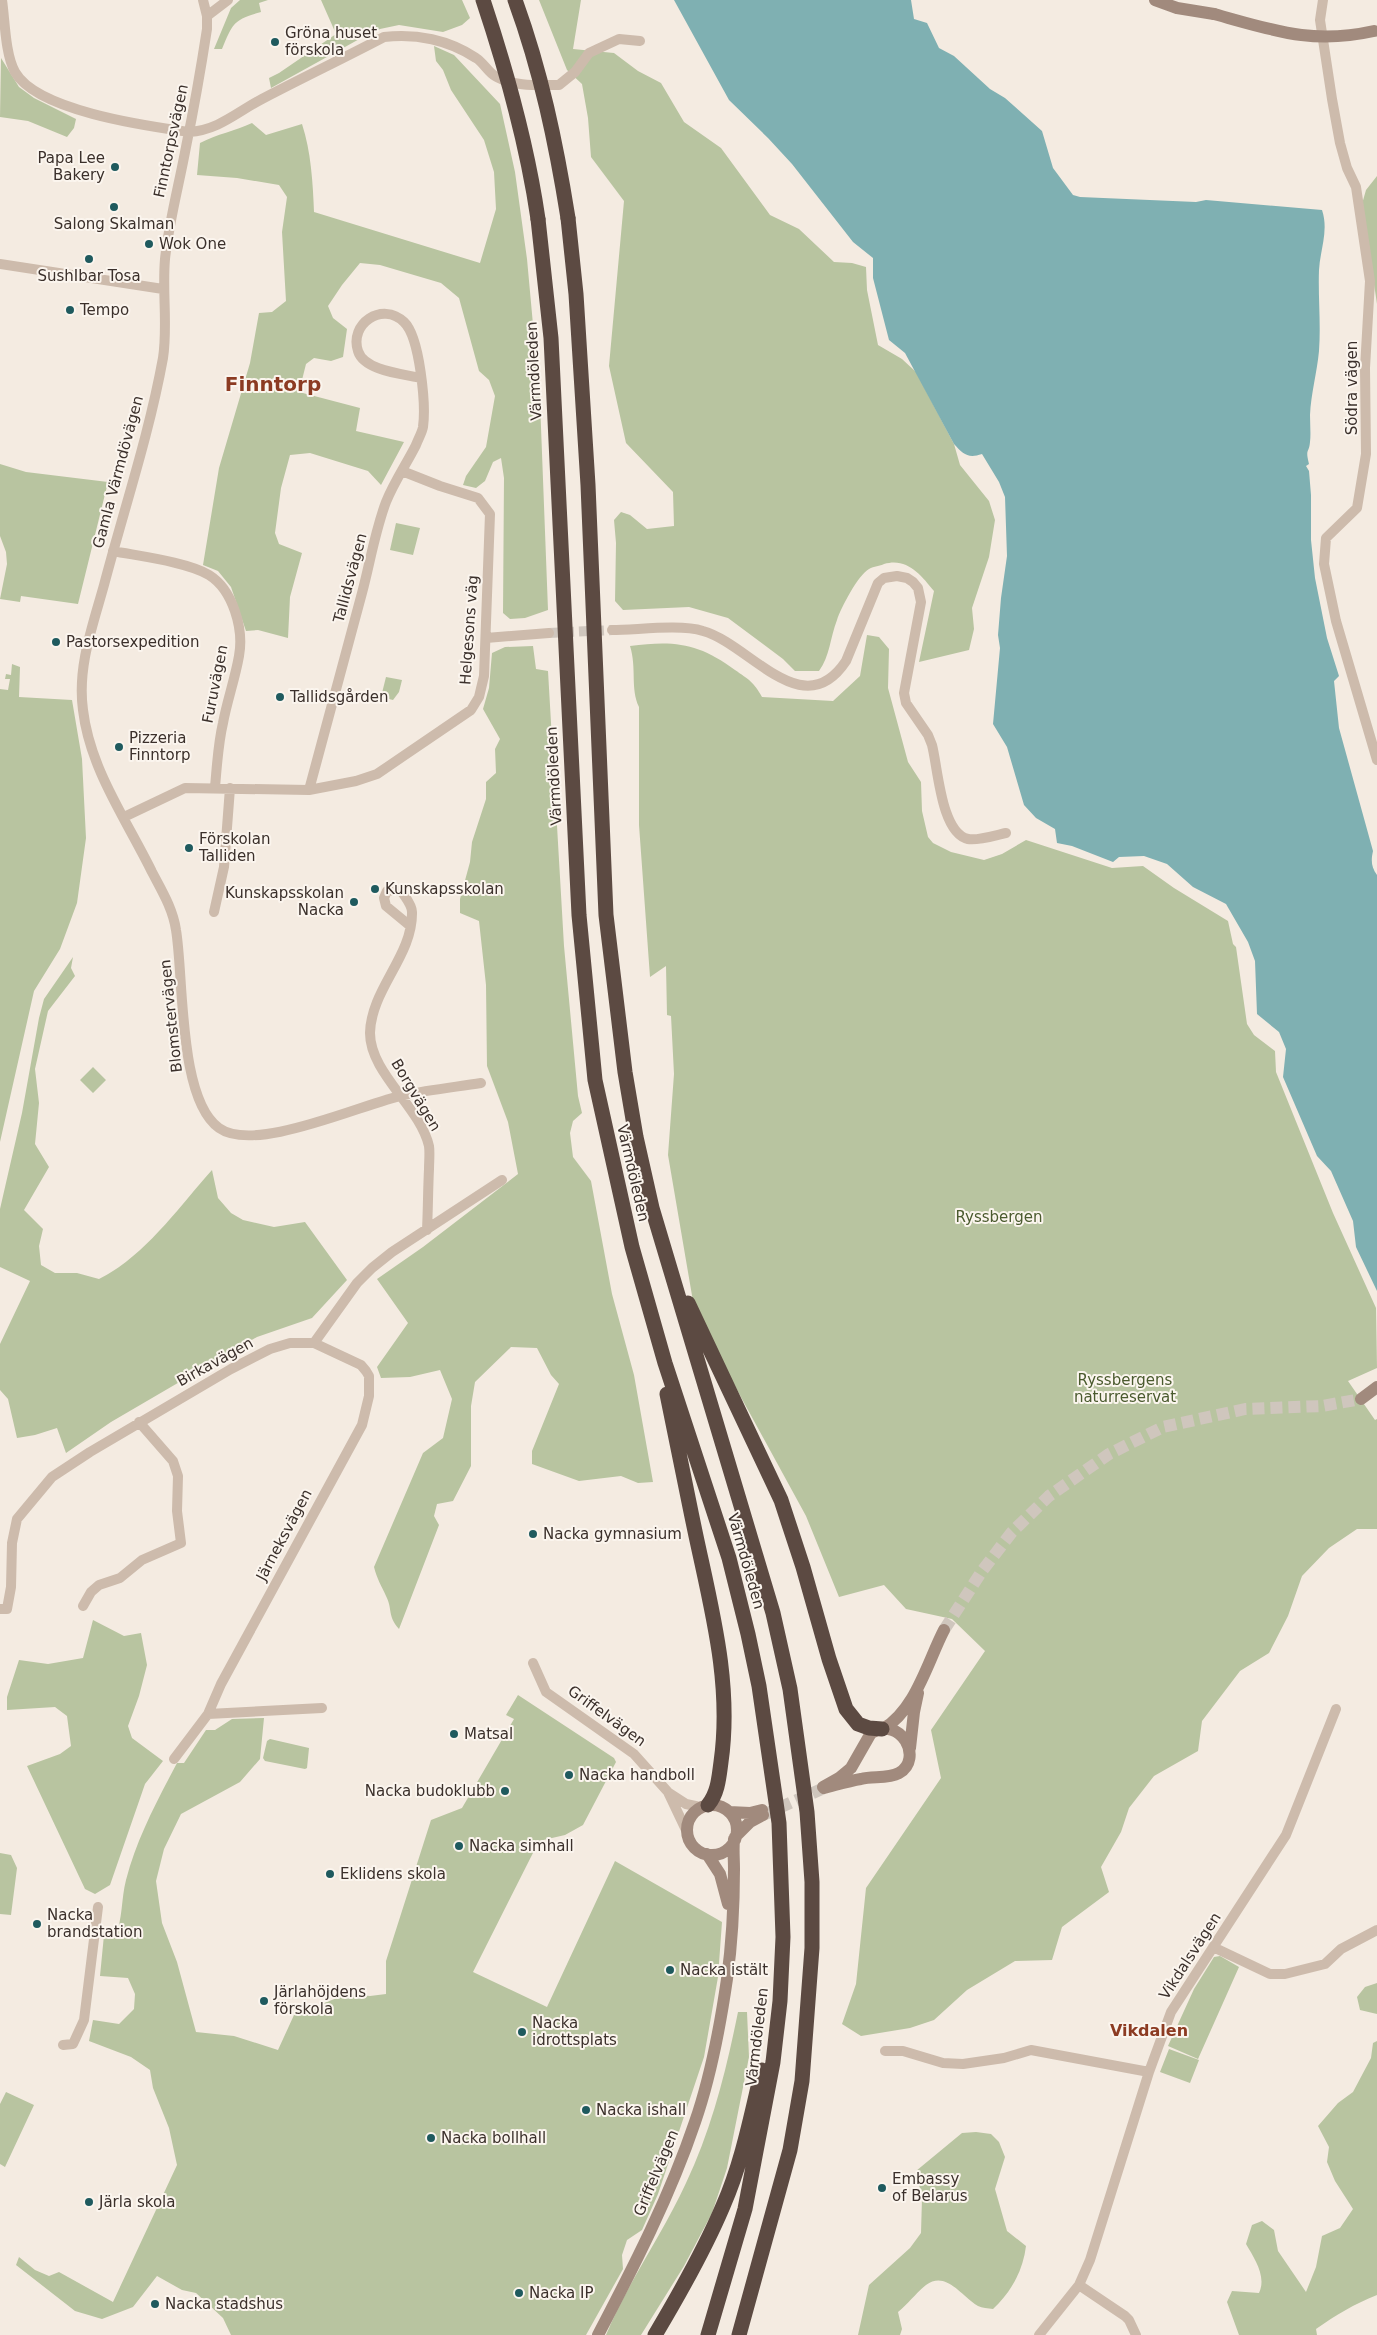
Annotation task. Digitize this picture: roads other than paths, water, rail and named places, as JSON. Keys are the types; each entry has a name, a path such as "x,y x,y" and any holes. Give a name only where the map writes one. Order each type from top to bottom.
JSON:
{"highway":[{"name":"Värmdöleden","path":"483,0 505,64 530,165 551,338 579,915 586,997 599,1099 632,1247 665,1363 729,1558 759,1686 779,1823 783,1910 780,2001 774,2062 745,2209 708,2335"},
{"name":"Värmdöleden","path":"515,0 530,43 555,140 568,218 576,294 588,485 606,914 622,1052 636,1137 650,1203 773,1613 790,1689 804,1776 812,1882 812,1948 802,2081 790,2150 739,2335"},
{"path":"668,1261 781,1500 846,1709 853,1720 863,1726 882,1729"},
{"path":"649,1305 715,1625 723,1676 725,1722 722,1756 716,1791 704,1806"},
{"path":"655,2335 693,2272 724,2205 748,2133 780,2001"},
{"path":"749,2335 770,2254 790,2150"}],"street":[{"path":"2,0 13,70 32,90 76,110 190,132 203,131 218,126 260,100 384,37 403,35 437,40 477,58 496,76 523,84 560,85 586,60 589,53 619,39 640,41"},
{"name":"Finntorpsvägen","path":"163,289 172,211 190,132 208,29 203,0"},
{"path":"207,16 228,0"},
{"path":"1155,0 1177,8 1214,14 1292,35 1334,38 1375,30"},
{"name":"Södra vägen","path":"1323,0 1320,20 1332,99 1340,143 1347,168 1356,187 1370,281 1365,368 1366,454 1357,508 1326,538 1324,564 1336,621 1377,760"},
{"path":"0,264 163,289"},
{"name":"Gamla Värmdövägen","path":"124,817 98,767 84,719 81,691 85,656 134,475 163,356 165,323 163,289"},
{"name":"Tallidsvägen","path":"309,790 386,501 423,429 421,378 413,334 403,321 391,315 378,313 370,317 362,325 358,335 356,345 359,354 370,365 421,378"},
{"name":"Helgesons väg","path":"124,817 185,788 309,790 356,781 377,774 471,710 479,698 484,676 490,514 478,498 402,471"},
{"name":"Furuvägen","path":"113,551 181,565 207,574 224,588 231,603 238,626 239,654 221,730 215,787"},
{"path":"612,630 689,629 703,631 734,646 782,680 808,686 828,680 839,672 846,661 878,583 891,576 907,578 918,588 921,602 904,693 906,703 928,735 932,745 948,818 956,831 968,839 1006,833"},
{"path":"486,638 549,633"},
{"path":"214,912 224,867 230,788"},
{"name":"Blomstervägen","path":"124,817 173,915 177,936 190,1068 198,1096 218,1127 242,1136 264,1135 402,1096 481,1083"},
{"name":"Borgvägen","path":"410,925 407,940 373,1009 370,1034 372,1046 390,1084 402,1096 418,1122 429,1147 427,1230"},
{"path":"314,1343 358,1283 372,1268 502,1180"},
{"name":"Birkavägen","path":"0,1609 7,1609 11,1586 12,1543 17,1519 52,1477 140,1422 231,1369 290,1342 314,1343"},
{"name":"Järneksvägen","path":"174,1759 208,1714 221,1684 366,1413 370,1384 366,1371 361,1365 314,1343"},
{"path":"1361,1399 1377,1387"},
{"path":"83,1606 90,1592 99,1585 120,1578 142,1560 182,1543 177,1511 178,1476 173,1461 140,1422"},
{"path":"882,1729 894,1721 905,1708 924,1674 944,1630"},
{"name":"Griffelvägen","path":"533,1663 546,1692 634,1754 668,1792 686,1804 704,1806"},
{"path":"909,1752 908,1744 902,1734 892,1729 876,1730 867,1737 851,1768 840,1778 823,1788 859,1779 897,1774 906,1765 909,1752 914,1712 924,1674"},
{"path":"208,1714 322,1708"},
{"name":"Vikdalsvägen","path":"1039,2335 1079,2285 1090,2260 1149,2072 1172,2012 1286,1835 1336,1709"},
{"name":"Griffelvägen","path":"668,1792 687,1832"},
{"path":"704,1806 718,1806 729,1812 762,1813 750,1822 724,1851 707,1854 696,1849 691,1844 687,1832 690,1818 704,1806"},
{"path":"729,1812 736,1824 735,1838"},
{"name":"Griffelvägen","path":"598,2335 639,2256 695,2122 713,2057 727,1977 735,1838"},
{"name":"Griffelvägen","path":"707,1854 720,1874 727,1894 731,1926"},
{"path":"63,2045 73,2044 84,2020 98,1907"},
{"path":"1213,1947 1270,1974 1286,1974 1325,1964 1342,1949 1377,1930"},
{"path":"886,2051 903,2051 943,2063 963,2064 1004,2058 1031,2050 1149,2072"},
{"path":"1079,2285 1125,2316 1136,2335"}],"water":[{"path":"674,0 911,0 914,19 927,23 939,48 954,56 990,89 1005,98 1042,131 1053,168 1073,195 1080,197 1196,202 1206,200 1322,210 1325,225 1319,270 1319,351 1310,415 1310,446 1307,453 1309,464 1306,466 1309,471 1311,495 1311,540 1315,578 1327,638 1339,676 1334,681 1339,728 1373,851 1372,863 1377,875 1377,1291 1356,1247 1353,1221 1331,1171 1317,1156 1283,1077 1286,1049 1279,1032 1257,1014 1255,961 1248,942 1226,904 1193,887 1167,864 1144,856 1119,857 1113,862 1072,846 1057,843 1055,829 1036,818 1024,805 1007,747 993,724 1000,648 998,635 1001,598 1007,556 1005,497 999,482 982,454 966,455 954,444 905,353 889,340 873,278 873,258 853,242 792,164 729,100"}],"tunnel":[{"path":"549,633 612,630"},
{"path":"944,1630 982,1571 1012,1532 1049,1496 1109,1454 1163,1427 1245,1409 1322,1406 1361,1399"},
{"path":"763,1815 824,1788"}],"place":[{"name":"Gröna huset förskola","path":"275,42"},
{"name":"Papa Lee Bakery","path":"115,167"},
{"name":"Salong Skalman","path":"114,207"},
{"name":"Wok One","path":"149,244"},
{"name":"SushIbar Tosa","path":"89,259"},
{"name":"Tempo","path":"70,310"},
{"name":"Pastorsexpedition","path":"56,642"},
{"name":"Tallidsgården","path":"280,697"},
{"name":"Pizzeria Finntorp","path":"119,747"},
{"name":"Förskolan Talliden","path":"189,848"},
{"name":"Kunskapsskolan","path":"375,889"},
{"name":"Kunskapsskolan Nacka","path":"354,902"},
{"name":"Nacka gymnasium","path":"533,1534"},
{"name":"Matsal","path":"454,1734"},
{"name":"Nacka handboll","path":"569,1775"},
{"name":"Nacka budoklubb","path":"505,1791"},
{"name":"Nacka simhall","path":"459,1846"},
{"name":"Eklidens skola","path":"330,1874"},
{"name":"Nacka brandstation","path":"37,1924"},
{"name":"Nacka istält","path":"670,1970"},
{"name":"Järlahöjdens förskola","path":"264,2001"},
{"name":"Nacka idrottsplats","path":"522,2032"},
{"name":"Nacka ishall","path":"586,2110"},
{"name":"Nacka bollhall","path":"431,2138"},
{"name":"Embassy of Belarus","path":"882,2188"},
{"name":"Järla skola","path":"89,2202"},
{"name":"Nacka IP","path":"519,2293"},
{"name":"Nacka stadshus","path":"155,2304"}],"district":[{"name":"Finntorp","path":"273,384"},
{"name":"Vikdalen","path":"1149,2030"}],"park label":[{"name":"Ryssbergen","path":"999,1217"},
{"name":"Ryssbergens naturreservat","path":"1125,1388"}]}
